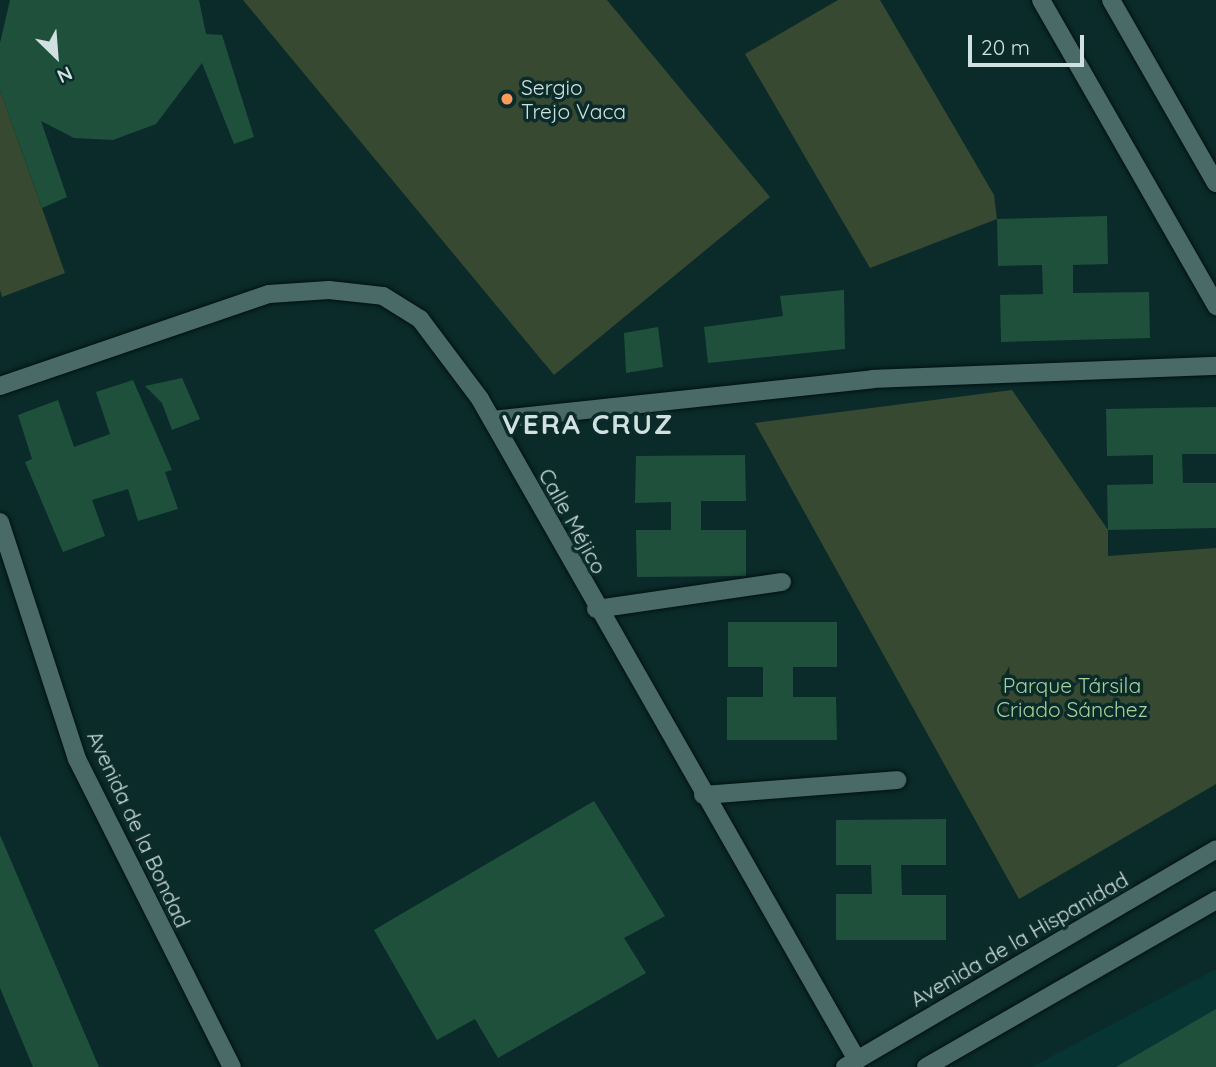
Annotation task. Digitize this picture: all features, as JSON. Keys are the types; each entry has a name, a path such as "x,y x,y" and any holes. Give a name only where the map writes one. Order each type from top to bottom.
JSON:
{"street":[{"path":"1041,0 1216,306"},
{"path":"1111,0 1216,183"},
{"name":"Calle Méjico","path":"0,386 270,294 328,290 383,296 420,319 492,420 851,1064"},
{"path":"492,420 873,379 1216,366"},
{"name":"Avenida de la Bondad","path":"0,522 77,759 232,1067"},
{"path":"596,609 782,582"},
{"path":"703,795 897,780"},
{"name":"Avenida de la Hispanidad","path":"851,1064 1216,849"},
{"path":"926,1067 1216,900"}],"shaded area":[{"path":"1216,969 1216,1067 1032,1067"}],"green space":[{"name":"Sergio Trejo Vaca","path":"243,0 607,0 770,197 554,375"},
{"path":"838,0 880,0 994,195 997,219 870,268 745,54"},
{"path":"0,90 65,273 2,297 0,290"},
{"name":"Parque Társila Criado Sánchez","path":"1012,390 1108,530 1108,556 1216,548 1216,784 1019,899 755,423"}],"building":[{"path":"10,0 199,0 206,34 222,35 254,137 234,144 202,63 156,124 113,140 74,138 41,121 67,197 42,208 0,90 0,43"},
{"path":"1107,216 1108,264 1073,265 1073,293 1149,292 1150,338 1001,342 1000,295 1043,294 1042,265 998,266 997,219"},
{"path":"844,290 845,349 708,363 704,327 783,316 780,296"},
{"path":"658,327 663,367 626,373 624,333"},
{"path":"182,378 200,419 172,430 162,403 145,386"},
{"path":"133,380 172,470 165,472 178,509 138,521 128,489 92,500 105,536 63,552 25,462 32,459 18,415 58,400 74,447 110,434 96,392"},
{"path":"1216,407 1216,454 1182,454 1183,483 1216,483 1216,528 1108,530 1107,485 1153,484 1153,455 1107,456 1106,409"},
{"path":"745,455 746,501 701,501 701,530 746,530 746,576 637,577 636,530 671,530 671,502 635,503 636,456"},
{"path":"728,622 837,622 837,667 793,667 793,697 836,697 837,740 727,740 727,697 763,697 763,667 728,667"},
{"path":"594,801 665,916 624,938 646,973 498,1058 475,1019 437,1040 374,930"},
{"path":"946,819 946,865 901,865 902,895 946,895 946,940 836,940 836,894 872,894 871,865 836,865 836,820"},
{"path":"0,835 99,1067 33,1067 0,988"},
{"path":"1216,1009 1216,1067 1116,1067"}],"place":[{"name":"Sergio Trejo Vaca","path":"507,99"}],"district":[{"name":"VERA CRUZ","path":"588,424"}]}
